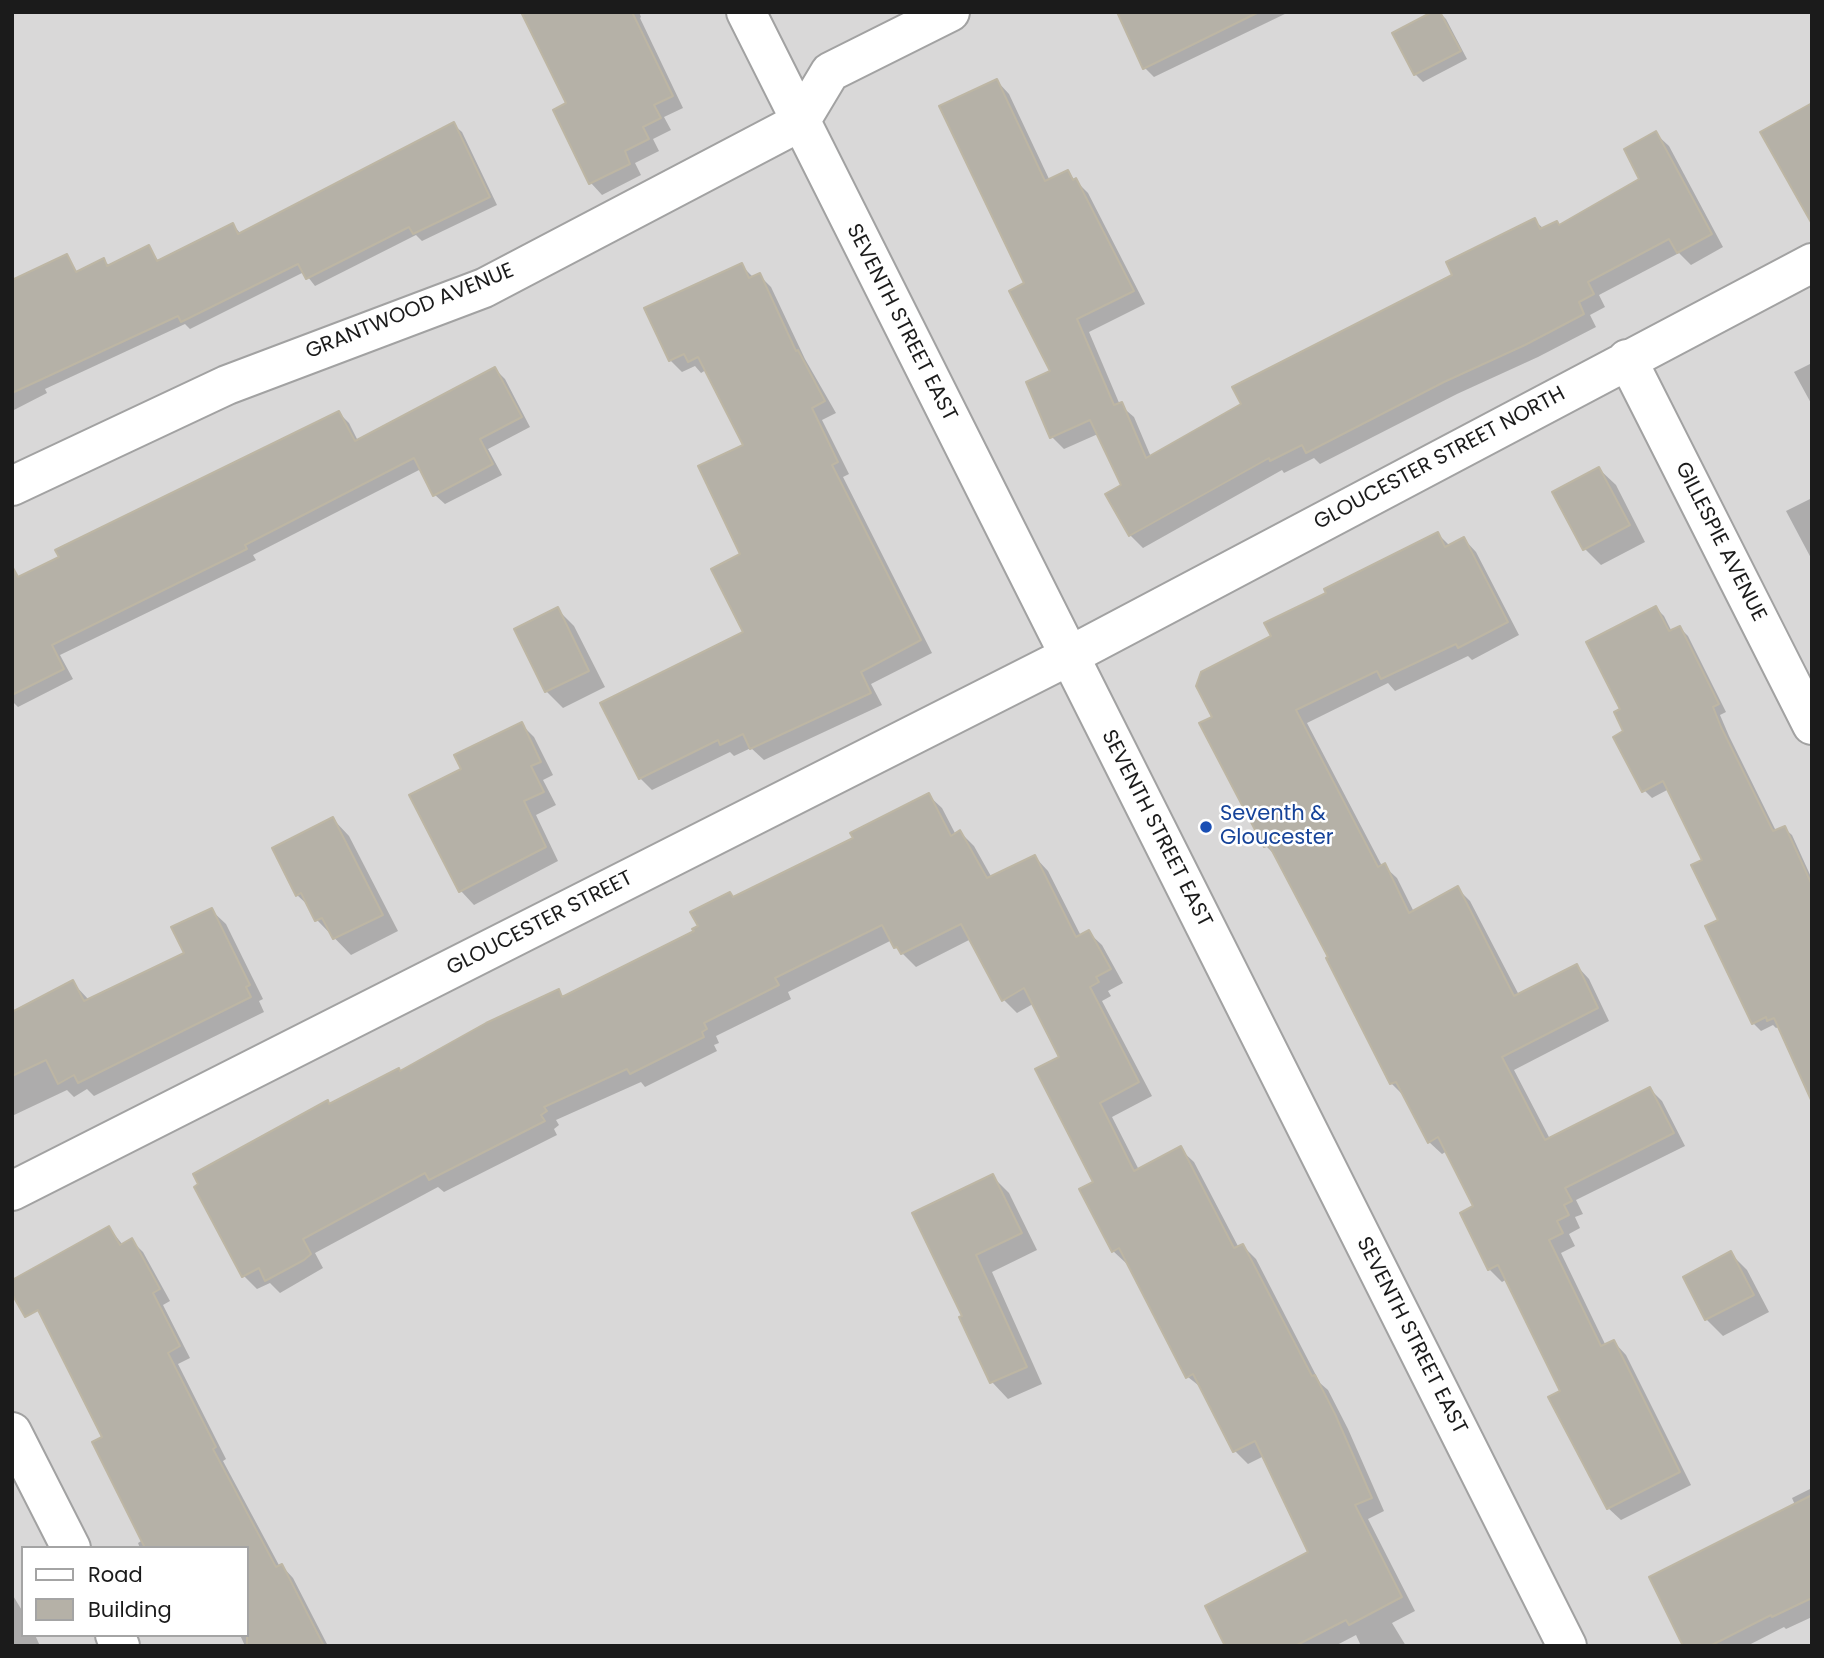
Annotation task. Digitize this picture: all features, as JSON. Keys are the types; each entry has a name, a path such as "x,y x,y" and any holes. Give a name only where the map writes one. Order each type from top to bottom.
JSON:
{"street":[{"name":"SEVENTH STREET EAST","path":"746,12 1567,1646"},
{"path":"800,122 830,72 950,12"},
{"name":"GRANTWOOD AVENUE","path":"12,486 227,385 484,288 800,122"},
{"name":"GLOUCESTER STREET NORTH","path":"1069,656 1812,264"},
{"name":"GILLESPIE AVENUE","path":"1628,359 1812,725"},
{"name":"GLOUCESTER STREET","path":"12,1191 1069,656"},
{"path":"12,1432 70,1546"}],"shaded area":[{"path":"12,12 1812,12 1812,1646 12,1646"}],"building":[{"path":"521,12 632,12 673,96 654,105 661,118 643,127 649,139 625,151 630,164 589,184 553,110 566,103"},
{"path":"1117,12 1259,12 1143,69"},
{"path":"1432,12 1440,12 1461,51 1414,75 1392,33"},
{"path":"997,79 1045,181 1068,170 1073,180 1076,178 1134,291 1077,319 1114,405 1122,402 1146,458 1241,404 1232,387 1452,275 1446,262 1535,218 1540,229 1557,221 1559,225 1639,179 1624,149 1656,131 1712,234 1677,253 1669,239 1588,282 1594,294 1579,302 1584,314 1306,453 1302,445 1270,461 1269,458 1129,536 1105,494 1121,485 1090,420 1050,438 1026,382 1050,371 1009,291 1024,283 939,106"},
{"path":"1812,103 1812,224 1760,132"},
{"path":"454,122 490,197 413,234 409,227 306,279 298,264 181,322 178,316 12,393 12,280 67,254 76,272 104,258 107,266 149,245 157,261 233,223 238,234"},
{"path":"742,263 749,278 760,273 796,351 798,350 825,401 812,408 838,462 832,465 921,640 861,672 871,693 750,749 743,734 720,745 718,740 639,779 600,703 743,632 711,569 740,554 698,466 743,445 698,357 688,362 684,354 669,361 644,308"},
{"path":"495,367 522,417 480,439 493,464 433,496 414,458 245,545 247,549 52,645 64,669 12,695 12,566 18,577 59,557 55,550 339,411 355,441"},
{"path":"1599,467 1630,525 1583,550 1552,492"},
{"path":"1438,532 1445,547 1464,537 1508,622 1458,648 1456,644 1381,679 1377,671 1296,710 1378,867 1385,863 1409,913 1458,886 1514,996 1577,964 1598,1008 1502,1057 1545,1140 1650,1087 1674,1133 1565,1188 1572,1201 1564,1205 1569,1215 1557,1221 1563,1233 1549,1240 1601,1346 1614,1340 1680,1472 1607,1509 1548,1397 1560,1391 1498,1265 1488,1270 1460,1213 1473,1206 1438,1137 1428,1143 1396,1082 1390,1084 1269,845 1264,847 1199,723 1212,717 1196,686 1201,672 1271,636 1264,623 1326,593 1324,589"},
{"path":"1656,606 1669,631 1680,626 1719,704 1713,707 1721,727 1773,831 1785,826 1812,885 1812,1102 1774,1018 1767,1021 1766,1017 1752,1024 1705,926 1718,920 1691,865 1702,860 1663,781 1642,792 1613,737 1623,731 1614,712 1620,709 1586,642"},
{"path":"558,607 589,671 545,692 514,629"},
{"path":"522,722 541,762 531,766 544,792 524,801 546,847 459,892 409,795 461,769 454,755"},
{"path":"929,793 951,836 960,830 987,878 1035,855 1076,937 1089,930 1111,969 1096,977 1099,982 1090,987 1139,1082 1100,1103 1134,1171 1181,1146 1234,1248 1243,1244 1312,1376 1315,1375 1335,1414 1372,1498 1355,1505 1402,1597 1349,1625 1346,1620 1295,1646 1225,1646 1205,1606 1308,1552 1255,1441 1233,1452 1193,1374 1186,1378 1119,1248 1112,1252 1079,1189 1093,1182 1035,1069 1059,1057 1024,988 1002,1001 961,924 901,954 897,947 894,948 882,925 775,978 779,985 704,1023 707,1029 702,1032 704,1037 630,1074 627,1069 544,1107 547,1111 541,1115 545,1121 429,1180 425,1173 303,1239 311,1254 304,1260 265,1281 259,1268 242,1277 194,1187 198,1184 193,1174 328,1100 329,1104 399,1068 400,1071 486,1023 559,989 562,997 694,931 692,929 698,926 690,912 730,892 733,897 853,838 850,833"},
{"path":"333,817 383,915 333,939 322,918 315,921 301,893 296,896 272,848"},
{"path":"212,908 250,985 246,987 251,997 78,1083 74,1075 58,1084 46,1060 12,1076 12,1012 73,980 84,1001 184,953 171,927"},
{"path":"993,1174 1022,1233 976,1255 1027,1367 990,1383 959,1317 962,1316 912,1213"},
{"path":"109,1226 120,1245 132,1238 160,1289 153,1293 180,1346 168,1353 216,1447 213,1449 276,1567 282,1564 324,1646 247,1646 248,1546 144,1546 92,1442 102,1437 38,1310 25,1317 12,1294 12,1280"},
{"path":"1731,1251 1754,1295 1705,1320 1683,1277"},
{"path":"1812,1495 1812,1598 1710,1646 1683,1646 1649,1577"}],"place":[{"name":"Seventh & Gloucester","path":"1206,827"}]}
